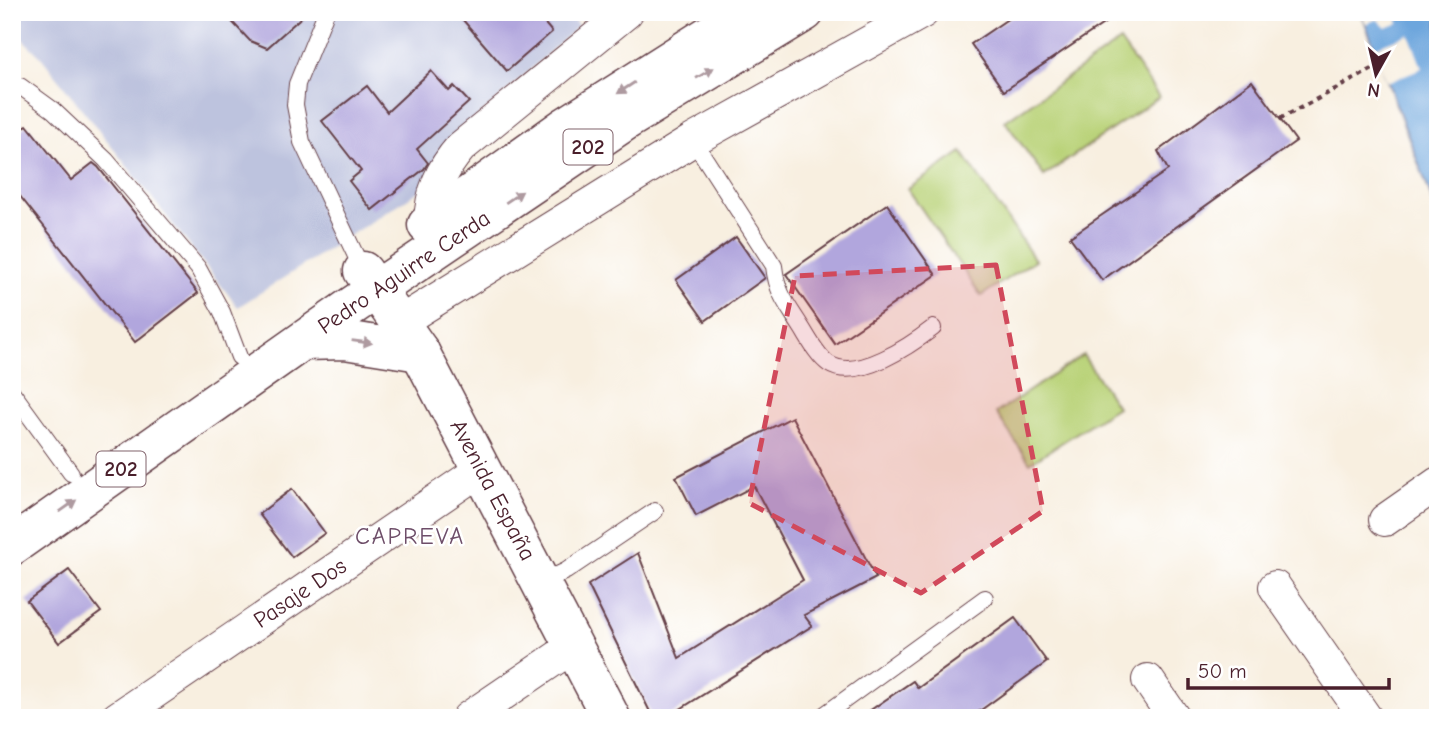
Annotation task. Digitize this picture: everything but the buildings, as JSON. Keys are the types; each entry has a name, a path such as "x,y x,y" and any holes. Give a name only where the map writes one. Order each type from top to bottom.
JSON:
{"main road":[{"name":"Pedro Aguirre Cerda","path":"12,546 304,341 430,223 566,126 745,12"},
{"name":"Pedro Aguirre Cerda","path":"12,514 239,357 370,281 805,12"},
{"name":"Avenida España","path":"370,281 410,337 542,582 611,718"},
{"path":"304,341 410,337"}],"street":[{"name":"Pedro Aguirre Cerda","path":"430,223 435,189 450,159 461,147 627,12"},
{"name":"Pedro Aguirre Cerda","path":"410,337 694,140 923,12"},
{"name":"Pasaje Dos","path":"117,718 482,469"},
{"path":"1385,520 1438,483"},
{"path":"1275,587 1366,718"},
{"path":"468,718 574,646"},
{"path":"1147,680 1174,718"}],"lane":[{"path":"326,12 297,84 297,124 302,142 370,281"},
{"path":"20,86 53,110 106,160 198,268 222,312 239,357"},
{"path":"694,140 774,266 776,288 825,362 847,370 876,362 916,342 933,328"},
{"path":"12,392 71,473"},
{"path":"542,582 566,571 655,511"},
{"path":"820,718 985,598"}],"path":[{"path":"1280,119 1380,65"}],"highlighted area":[{"path":"996,265 1043,511 921,593 749,503 795,276"}],"shaded area":[{"path":"12,12 568,12 578,26 453,140 424,188 238,307 41,57 12,29"}],"green space":[{"path":"1120,41 1159,97 1044,176 1005,121"},
{"path":"962,152 1035,260 981,296 908,189"},
{"path":"1083,355 1117,407 1030,463 996,413"}],"water":[{"path":"1361,12 1438,12 1438,215"}],"pier":[{"path":"1361,12 1394,12 1399,23 1386,28 1377,19 1366,24"},
{"path":"1409,34 1422,68 1387,82 1373,48"}],"district":[{"name":"CAPREVA","path":"410,536"}]}
